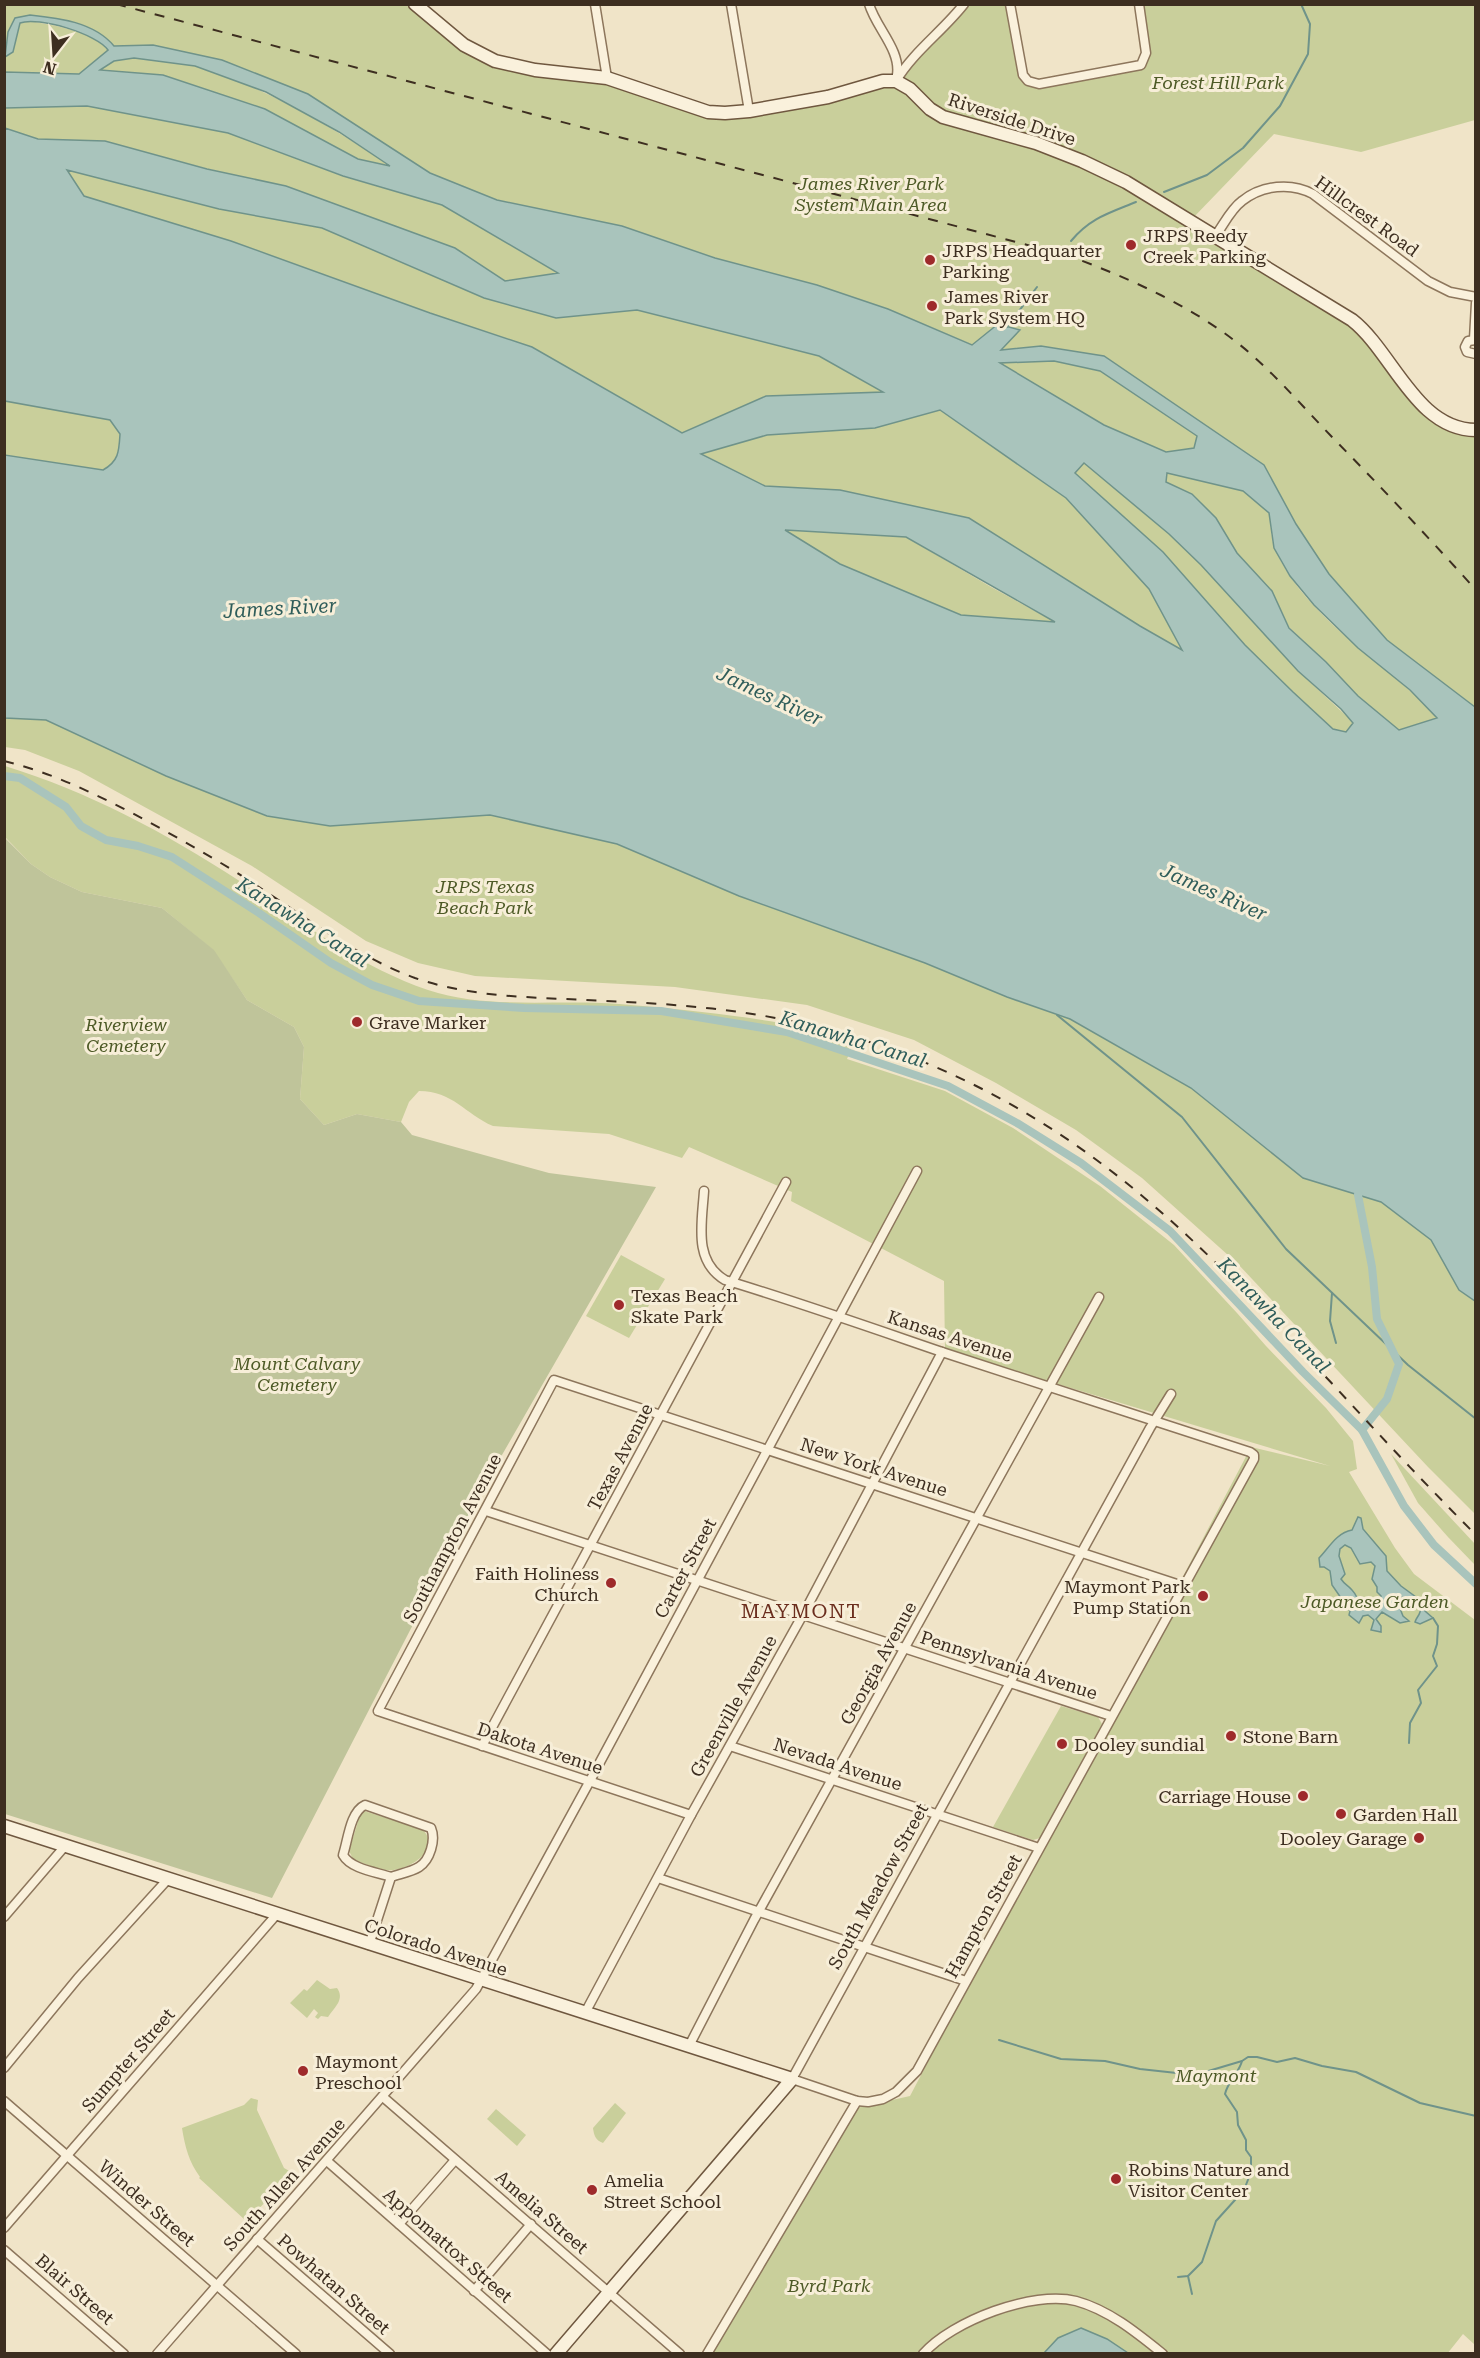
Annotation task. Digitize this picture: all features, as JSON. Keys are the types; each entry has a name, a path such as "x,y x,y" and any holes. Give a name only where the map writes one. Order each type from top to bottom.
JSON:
{"street":[{"path":"415,4 464,45 495,61 535,70 607,78 700,110 716,113 748,111 828,97 878,82 896,81"},
{"path":"595,4 607,78"},
{"path":"731,4 748,111"},
{"path":"869,4 898,62 896,81"},
{"path":"896,81 908,63 939,33 964,4"},
{"path":"1010,4 1022,72 1031,82 1044,84 1136,68 1145,60 1146,48 1139,4"},
{"name":"Riverside Drive","path":"896,81 910,89 930,109 943,117 1036,143 1082,161 1126,182 1216,235 1359,326 1375,341 1421,403 1452,425 1476,430"},
{"name":"Hillcrest Road","path":"1216,235 1237,206 1249,196 1279,187 1293,186 1313,194 1428,281 1450,291 1476,297"},
{"path":"1476,303 1475,340 1468,341 1465,347 1470,354 1476,354"},
{"name":"Carter Street","path":"481,1980 590,1782 917,1171"},
{"name":"Texas Avenue","path":"482,1746 786,1182"},
{"name":"Kansas Avenue","path":"704,1191 701,1246 711,1270 725,1280 1250,1452 1254,1459"},
{"name":"Georgia Avenue","path":"689,2046 759,1912 1099,1297"},
{"name":"Greenville Avenue","path":"585,2013 942,1352"},
{"name":"New York Avenue","path":"554,1380 1184,1586"},
{"name":"Southampton Avenue","path":"378,1711 554,1380"},
{"name":"South Meadow Street","path":"556,2354 792,2079 1171,1394"},
{"name":"Hampton Street","path":"857,2101 879,2100 889,2096 906,2084 916,2071 1254,1459"},
{"name":"Pennsylvania Avenue","path":"486,1510 1111,1716"},
{"name":"Dakota Avenue","path":"378,1711 691,1815"},
{"name":"Nevada Avenue","path":"730,1746 1039,1848"},
{"path":"365,1805 431,1828 434,1834 429,1853 418,1868 391,1877 354,1865 347,1861 344,1855 355,1816 365,1805"},
{"name":"Colorado Avenue","path":"4,1826 857,2101"},
{"path":"4,1917 65,1846"},
{"path":"369,1945 391,1877"},
{"path":"658,1878 966,1981"},
{"path":"4,2068 78,1978 168,1879"},
{"name":"Sumpter Street","path":"4,2228 277,1914"},
{"name":"South Allen Avenue","path":"157,2354 327,2161 481,1980"},
{"name":"Amelia Street","path":"382,2097 680,2354"},
{"name":"Winder Street","path":"4,2101 296,2354"},
{"path":"706,2354 857,2101"},
{"path":"399,2224 455,2160"},
{"name":"Appomattox Street","path":"327,2161 547,2354"},
{"path":"474,2291 531,2224"},
{"name":"Powhatan Street","path":"257,2239 390,2354"},
{"name":"Blair Street","path":"4,2250 124,2354"},
{"path":"923,2354 933,2343 970,2320 1014,2305 1057,2299 1077,2301 1102,2311 1136,2331 1163,2354"}],"green space":[{"name":"James River Park System Main Area","path":"5,5 415,5 474,51 586,74 716,113 888,81 964,5 1010,5 1022,72 1031,82 1137,66 1145,60 1139,5 1475,5 1475,120 1361,152 1274,134 1192,219 1339,311 1433,414 1475,430 1475,707 1387,640 1329,574 1296,524 1264,465 1104,356 1041,346 1000,350 1019,330 1007,327 973,345 888,309 817,285 715,258 622,226 497,200 430,173 308,94 153,45 114,46 105,37 81,26 55,21 15,18 5,46"},
{"path":"27,21 59,26 82,33 101,43 108,50 79,74 5,72 5,57 13,52 20,23"},
{"path":"134,58 190,64 249,85 322,123 392,166 358,159 265,109 163,75 99,70 114,61"},
{"path":"87,106 228,133 342,176 442,205 559,274 505,281 455,248 286,186 208,169 105,141 38,139 5,128 4,108"},
{"path":"67,169 219,209 322,228 484,298 556,318 637,310 819,356 884,392 766,396 682,433 532,347 430,313 231,241 83,196"},
{"path":"1054,361 1100,371 1198,436 1194,448 1166,452 1104,425 999,363"},
{"path":"4,401 110,420 120,434 115,459 103,470 5,455"},
{"path":"940,410 1066,498 1149,589 1183,651 1140,626 840,490 765,486 700,453 767,435 875,428"},
{"path":"1084,463 1169,534 1201,565 1298,671 1354,723 1346,732 1333,729 1293,692 1245,645 1163,552 1075,473"},
{"path":"1167,472 1243,491 1269,513 1275,549 1285,569 1299,588 1315,607 1353,643 1412,692 1437,718 1399,730 1358,696 1289,627 1272,591 1237,553 1216,518 1192,494 1165,482"},
{"path":"784,530 906,537 1057,623 961,615 840,564"},
{"name":"JRPS Texas Beach Park","path":"4,718 46,720 166,776 267,816 330,826 490,815 617,844 739,896 925,963 1007,997 1070,1019 1191,1088 1303,1178 1381,1202 1431,1240 1459,1290 1475,1301 1475,1514 1238,1264 1142,1178 1076,1130 996,1083 914,1040 807,1005 675,987 475,976 418,963 366,941 252,866 79,771 25,750 5,747"},
{"name":"Maymont","path":"5,766 66,788 154,830 211,863 353,955 402,980 428,990 451,996 498,1002 619,1004 732,1016 790,1025 853,1044 847,1059 945,1091 1013,1128 1100,1186 1174,1245 1326,1408 1353,1441 1357,1469 1349,1472 1395,1548 1414,1574 1475,1620 1475,2345 1463,2334 1447,2354 709,2353 852,2109 910,2096 1251,1447 1330,1466 945,1350 944,1281 791,1201 792,1192 689,1147 682,1158 609,1134 493,1126 450,1099 431,1092 419,1091 409,1102 401,1122 357,1114 324,1125 300,1099 304,1047 294,1027 247,1000 213,950 162,908 82,892 50,877 31,864 5,837"},
{"name":"Mount Calvary Cemetery","path":"4,837 31,864 50,877 82,892 162,908 214,950 247,1000 294,1027 304,1047 300,1099 324,1125 357,1114 401,1122 412,1135 549,1173 656,1187 487,1481 272,1898 5,1814"},
{"path":"621,1255 665,1279 629,1338 586,1316"},
{"path":"1391,1454 1475,1544 1475,1565 1418,1503"},
{"path":"1061,1706 1098,1717 1102,1724 1040,1838 1033,1840 993,1827"},
{"path":"364,1811 422,1829 428,1837 425,1852 412,1864 394,1870 381,1869 353,1859 349,1851 360,1815"},
{"path":"317,1980 330,1989 337,1988 340,1999 328,2017 321,2016 318,2019 315,2017 318,2013 314,2009 307,2018 290,2003 304,1989 307,1991"},
{"path":"251,2098 258,2100 257,2110 284,2168 293,2173 249,2219 244,2219 199,2178 188,2154 182,2128 244,2105"},
{"path":"615,2103 626,2113 603,2143 595,2137 593,2128"},
{"path":"496,2109 526,2135 517,2146 487,2119"}],"water":[{"name":"James River","path":"30,15 64,20 97,31 114,46 153,45 222,60 308,94 430,173 497,200 622,226 715,258 817,285 888,309 972,345 998,324 1020,330 1001,350 1041,346 1104,356 1264,465 1296,524 1329,574 1387,640 1475,707 1475,1301 1459,1290 1431,1240 1381,1202 1303,1178 1191,1088 1070,1019 1007,997 925,963 739,896 617,844 490,815 330,826 267,816 166,776 46,720 5,718 5,455 103,470 112,463 117,455 120,434 110,420 5,401 5,128 38,139 105,141 207,169 286,186 455,248 505,281 558,273 442,205 343,176 228,133 87,106 5,108 5,72 79,74 108,50 92,38 67,28 28,21 20,23 13,52 5,57 8,32 15,18","holes":["134,58 195,66 266,92 339,132 390,166 358,159 265,109 163,75 100,70 114,61","67,170 219,209 322,228 484,298 556,318 637,310 819,356 883,392 766,396 682,433 532,347 430,313 231,241 84,196","1054,361 1100,371 1197,436 1194,448 1166,452 1104,425 1000,363","940,410 1066,498 1149,589 1182,650 969,518 840,490 765,486 701,454 767,435 875,428","1084,463 1169,534 1201,565 1298,671 1341,709 1353,723 1346,732 1333,729 1245,645 1163,552 1075,473","1167,473 1243,491 1269,513 1274,548 1290,576 1314,605 1358,648 1410,690 1437,718 1399,730 1358,696 1289,628 1272,591 1237,553 1216,518 1192,494 1166,482","785,530 906,537 1055,622 961,615 840,564"]},
{"path":"1358,1517 1361,1518 1363,1529 1386,1556 1387,1571 1401,1586 1420,1600 1425,1611 1433,1618 1420,1624 1415,1622 1420,1612 1419,1605 1415,1601 1401,1597 1397,1601 1403,1616 1409,1621 1400,1623 1382,1612 1376,1619 1381,1626 1381,1632 1371,1630 1374,1620 1368,1615 1363,1616 1359,1623 1349,1615 1350,1611 1332,1585 1330,1571 1320,1567 1319,1558 1337,1538 1352,1530","holes":["1345,1545 1351,1548 1360,1564 1371,1562 1375,1566 1372,1579 1381,1596 1380,1602 1364,1608 1354,1592 1341,1579 1345,1574 1339,1556 1340,1549"]},
{"path":"1081,2328 1107,2339 1128,2353 1044,2353 1058,2338"}],"waterway":[{"path":"1164,192 1207,175 1243,148 1280,106 1308,54 1310,24 1301,4"},
{"path":"1071,241 1093,221 1136,202"},
{"path":"1007,327 1037,287"},
{"name":"Kanawha Canal","path":"4,776 20,778 66,807 81,826 106,840 138,846 172,857 331,963 372,985 419,1001 524,1008 661,1011 787,1032 948,1086 1017,1123 1081,1163 1170,1231 1303,1372 1362,1430 1404,1506 1434,1545 1476,1584"},
{"path":"1057,1015 1182,1117 1286,1249 1408,1365 1476,1419"},
{"path":"1358,1195 1372,1267 1377,1319 1399,1364 1387,1399 1362,1430"},
{"path":"1332,1293 1330,1321 1336,1343"},
{"path":"1409,1743 1410,1723 1421,1703 1418,1690 1437,1666 1433,1656 1437,1644 1438,1626 1433,1618"},
{"path":"999,2040 1061,2059 1105,2061 1140,2069 1195,2075 1242,2061"},
{"path":"1178,2277 1188,2276 1202,2262 1216,2221 1244,2190 1251,2172 1251,2157 1246,2150 1246,2140 1238,2125 1237,2112 1225,2094 1242,2061 1248,2057 1277,2062 1295,2058 1356,2072 1420,2103 1476,2116"},
{"path":"1188,2276 1192,2294"}],"railway":[{"path":"116,4 1069,256 1117,275 1188,310 1252,355 1387,494 1476,590"},
{"path":"4,761 54,777 132,813 228,867 354,949 415,978 478,993 720,1009 800,1023 841,1033 920,1060 996,1096 1068,1140 1102,1164 1166,1216 1254,1301 1476,1535"}],"place":[{"name":"JRPS Reedy Creek Parking","path":"1131,245"},
{"name":"JRPS Headquarter Parking","path":"930,260"},
{"name":"James River Park System HQ","path":"932,306"},
{"name":"Grave Marker","path":"357,1022"},
{"name":"Texas Beach Skate Park","path":"619,1305"},
{"name":"Faith Holiness Church","path":"611,1583"},
{"name":"Maymont Park Pump Station","path":"1203,1596"},
{"name":"Stone Barn","path":"1231,1736"},
{"name":"Dooley sundial","path":"1062,1744"},
{"name":"Carriage House","path":"1303,1796"},
{"name":"Garden Hall","path":"1341,1814"},
{"name":"Dooley Garage","path":"1419,1838"},
{"name":"Maymont Preschool","path":"303,2071"},
{"name":"Robins Nature and Visitor Center","path":"1116,2179"},
{"name":"Amelia Street School","path":"592,2190"}],"district":[{"name":"MAYMONT","path":"801,1611"}],"park label":[{"name":"Forest Hill Park","path":"1218,82"},
{"name":"Riverview Cemetery","path":"126,1034"},
{"name":"Japanese Garden","path":"1375,1601"},
{"name":"Byrd Park","path":"829,2285"}]}
